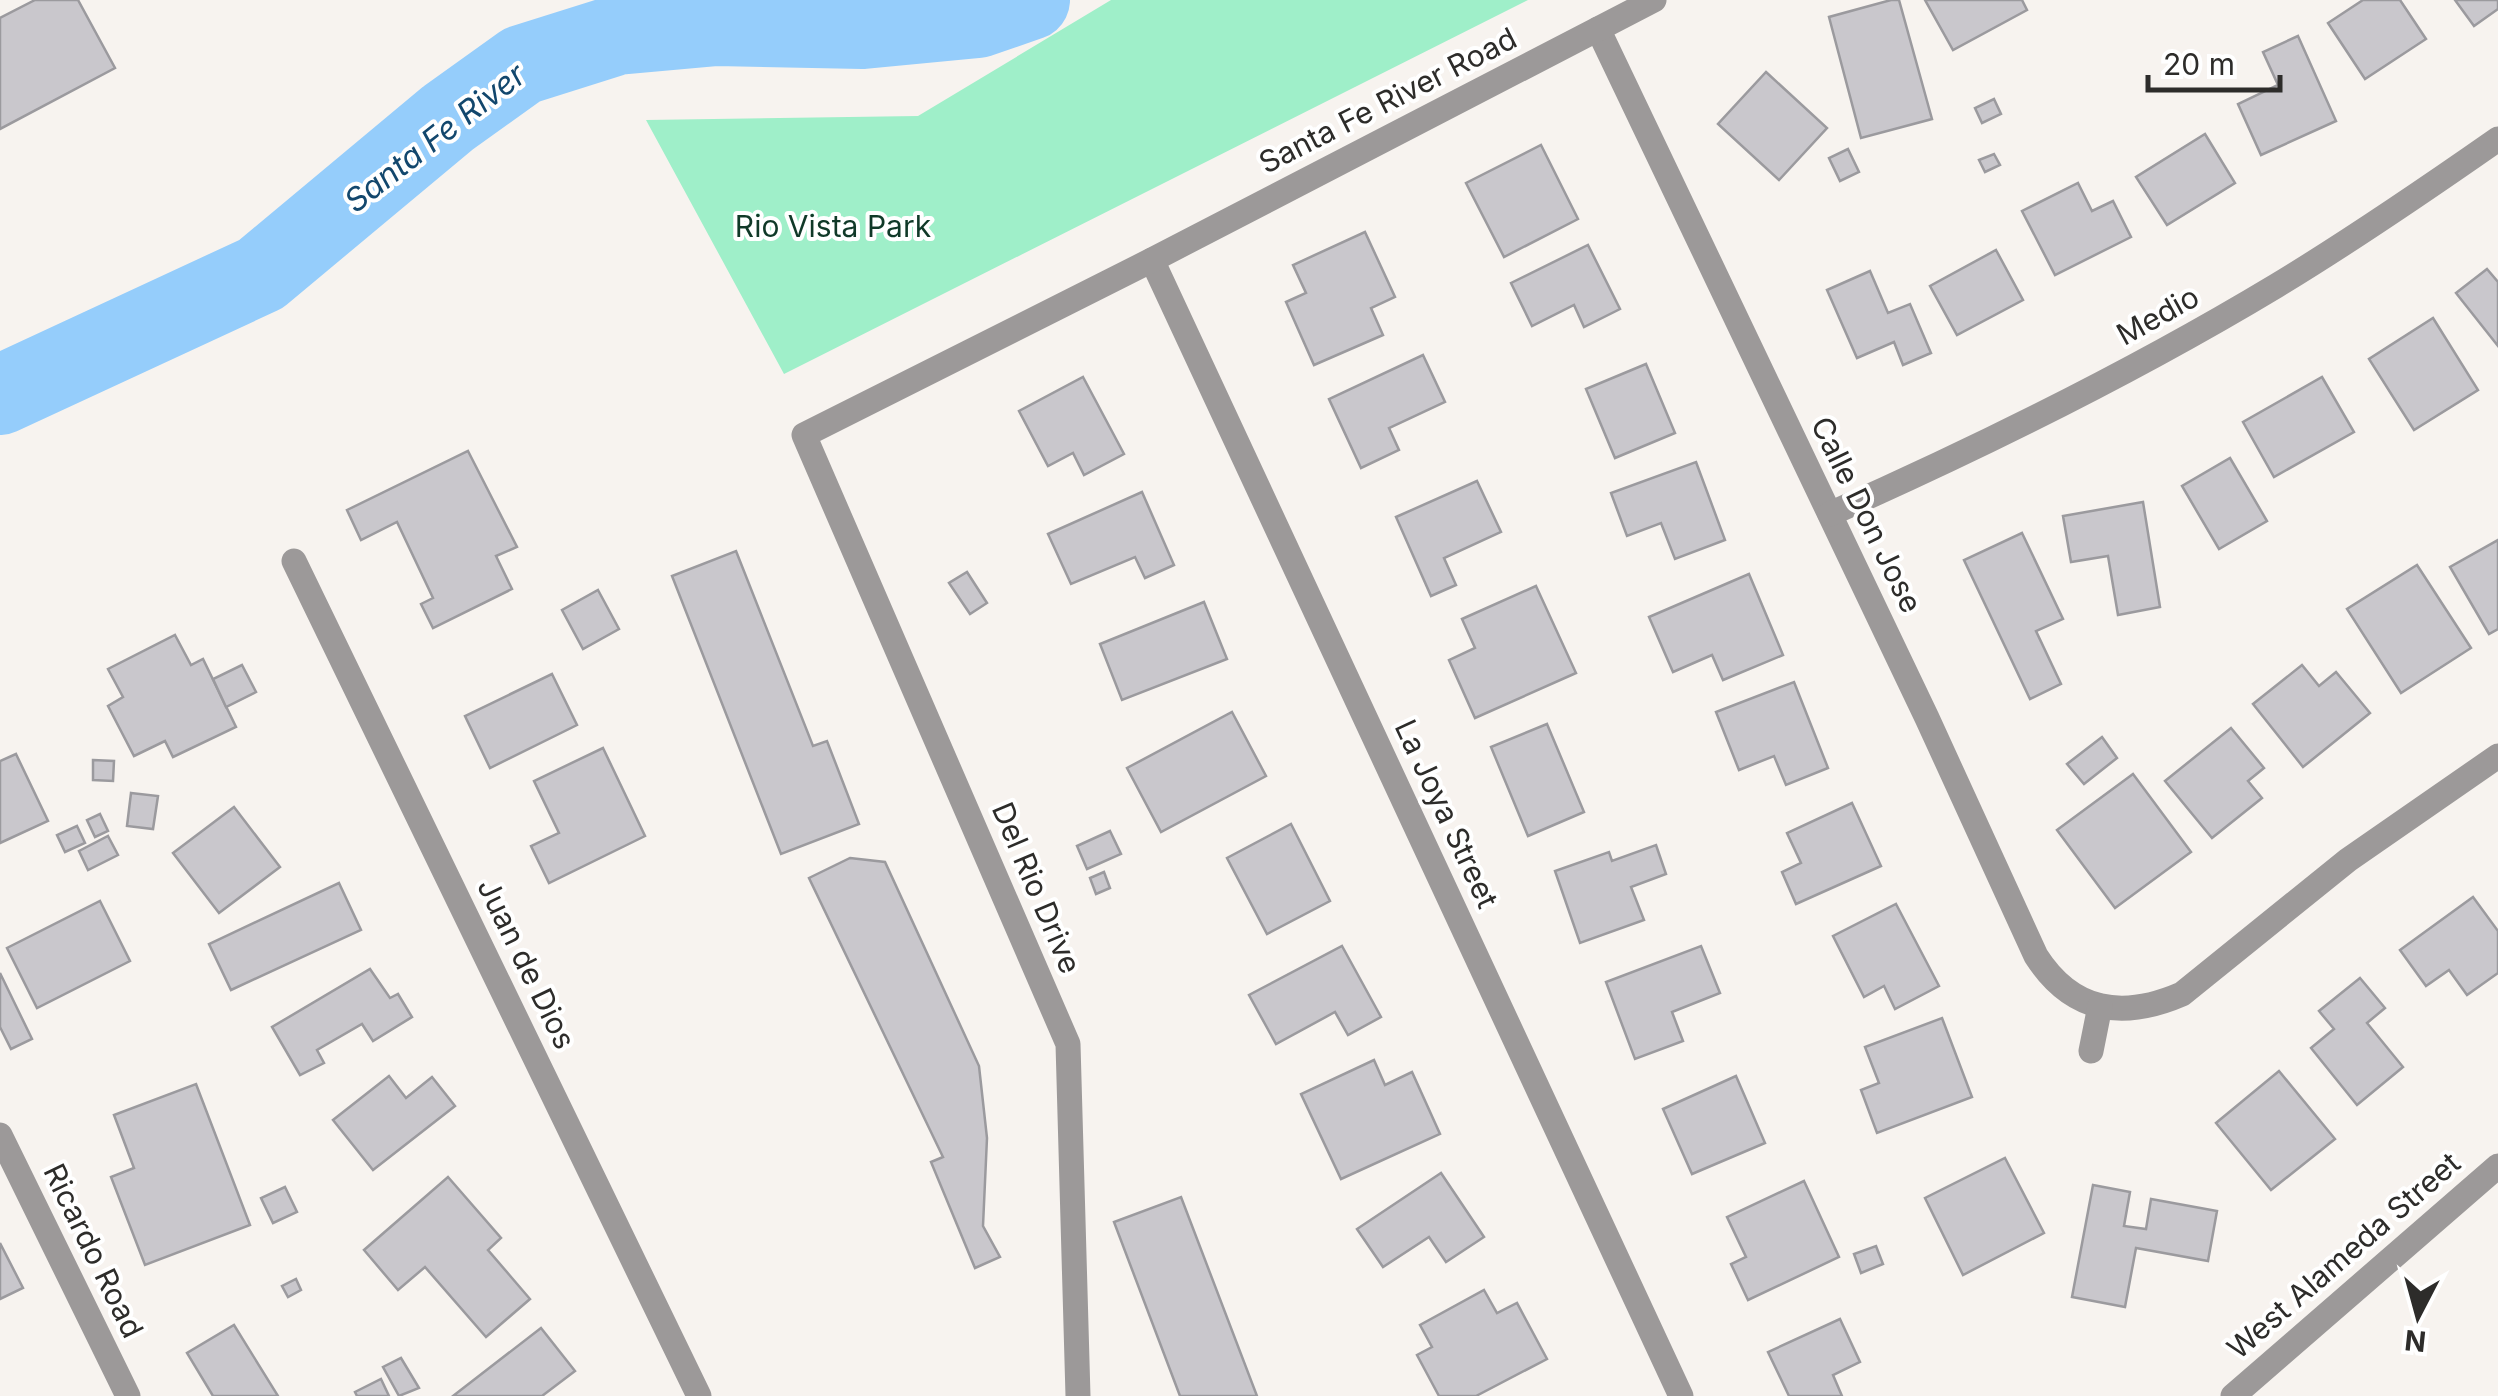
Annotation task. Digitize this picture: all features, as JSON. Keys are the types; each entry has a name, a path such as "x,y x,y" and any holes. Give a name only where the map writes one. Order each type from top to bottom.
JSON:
{"street":[{"name":"Santa Fe River Road","path":"804,436 1654,0"},
{"name":"Calle Don Jose","path":"1598,28 2036,956 2061,988 2100,1006 2140,1008 2182,994 2348,860 2498,756"},
{"name":"Medio","path":"1830,514 1946,462 2157,354 2276,286 2498,139"},
{"name":"La Joya Street","path":"1152,260 1682,1396"},
{"name":"Del Rio Drive","path":"804,436 1068,1044 1078,1396"},
{"name":"Juan de Dios","path":"294,561 700,1396"},
{"path":"2092,1051 2100,1006"},
{"name":"Ricardo Road","path":"0,1136 128,1396"},
{"name":"West Alameda Street","path":"2232,1396 2498,1166"}],"green space":[{"name":"Rio Vista Park","path":"1111,0 1528,0 784,374 646,120 918,116"}],"building":[{"path":"35,0 78,0 115,68 0,129 0,18"},
{"path":"1899,0 1932,119 1861,138 1829,17"},
{"path":"1925,0 2022,0 2027,10 1953,50"},
{"path":"2363,0 2400,0 2426,39 2365,79 2328,23"},
{"path":"2455,0 2498,0 2498,9 2474,26"},
{"path":"2298,36 2336,121 2261,155 2238,104 2278,85 2263,52"},
{"path":"1766,72 1827,128 1779,180 1718,124"},
{"path":"1994,99 2001,114 1982,123 1975,108"},
{"path":"2205,134 2235,183 2167,225 2136,177"},
{"path":"1541,145 1578,219 1504,257 1466,183"},
{"path":"1848,149 1859,172 1840,181 1829,158"},
{"path":"1994,154 2000,165 1985,172 1979,160"},
{"path":"2078,183 2092,211 2113,201 2131,237 2055,275 2022,211"},
{"path":"1365,232 1395,297 1371,308 1383,335 1314,365 1286,302 1306,293 1293,265"},
{"path":"1588,245 1620,309 1584,327 1574,305 1532,326 1511,283"},
{"path":"1996,250 2023,300 1957,335 1930,286"},
{"path":"2487,269 2498,282 2498,346 2456,293"},
{"path":"1870,271 1888,313 1910,304 1931,353 1903,365 1894,342 1857,358 1827,290"},
{"path":"2433,318 2478,390 2414,430 2369,359"},
{"path":"1423,355 1445,402 1389,428 1399,450 1361,468 1329,399"},
{"path":"1646,364 1675,433 1615,458 1586,389"},
{"path":"1083,377 1124,454 1084,475 1073,453 1048,466 1019,411"},
{"path":"2322,377 2354,432 2274,477 2243,422"},
{"path":"468,451 517,547 496,556 512,589 433,628 421,604 433,598 397,522 361,540 347,510"},
{"path":"2230,458 2267,521 2219,549 2182,486"},
{"path":"1696,462 1725,540 1675,559 1661,523 1627,536 1611,493"},
{"path":"1477,481 1501,532 1444,558 1456,585 1431,596 1396,517"},
{"path":"1142,492 1174,565 1145,578 1135,557 1071,584 1048,534"},
{"path":"2143,502 2160,607 2118,615 2108,556 2071,562 2063,516"},
{"path":"2022,533 2063,619 2036,631 2061,684 2030,699 1964,560"},
{"path":"2498,540 2498,629 2489,634 2450,567"},
{"path":"736,551 813,746 827,741 859,824 781,854 672,576"},
{"path":"2417,565 2471,648 2401,693 2347,609"},
{"path":"967,572 987,603 970,614 949,583"},
{"path":"1749,574 1783,655 1723,680 1712,655 1673,672 1649,617"},
{"path":"1536,586 1576,673 1475,718 1449,660 1475,648 1462,619"},
{"path":"598,590 619,629 583,649 562,610"},
{"path":"1204,602 1227,659 1122,700 1100,644"},
{"path":"175,635 191,665 203,659 236,727 173,757 165,741 134,756 108,706 123,697 108,669"},
{"path":"242,665 256,692 226,707 213,679"},
{"path":"2302,665 2319,686 2336,672 2370,713 2303,767 2253,704"},
{"path":"552,674 577,725 490,768 465,716"},
{"path":"1794,682 1828,768 1786,785 1774,756 1739,770 1716,712"},
{"path":"1232,712 1266,776 1161,832 1127,768"},
{"path":"1547,724 1584,812 1528,836 1491,747"},
{"path":"2231,728 2264,768 2248,781 2262,798 2212,838 2165,781"},
{"path":"2102,737 2117,758 2084,784 2067,764"},
{"path":"603,748 645,836 549,883 531,846 559,833 534,781"},
{"path":"16,754 48,821 0,843 0,761"},
{"path":"93,760 114,761 113,781 93,780"},
{"path":"2133,774 2191,852 2115,908 2057,830"},
{"path":"131,793 158,796 153,829 127,826"},
{"path":"1852,803 1881,866 1796,904 1782,872 1801,863 1787,833"},
{"path":"234,807 280,867 219,913 173,853"},
{"path":"100,814 108,831 95,837 87,820"},
{"path":"1291,824 1330,901 1267,934 1227,858"},
{"path":"77,826 85,843 65,852 57,835"},
{"path":"1110,831 1121,854 1087,869 1077,846"},
{"path":"108,836 118,855 88,870 79,851"},
{"path":"1656,845 1666,874 1631,887 1644,920 1580,943 1555,871 1609,852 1612,861"},
{"path":"850,858 885,862 979,1066 987,1138 983,1226 1000,1257 975,1268 931,1162 943,1157 809,878"},
{"path":"1104,872 1110,888 1096,894 1090,878"},
{"path":"339,883 361,930 231,990 209,944"},
{"path":"2473,897 2498,931 2498,973 2467,995 2449,970 2426,986 2400,950"},
{"path":"100,901 130,961 37,1008 7,948"},
{"path":"1896,904 1939,986 1895,1009 1884,986 1864,997 1833,936"},
{"path":"1342,946 1381,1017 1348,1035 1335,1012 1276,1044 1249,995"},
{"path":"1701,946 1720,993 1672,1012 1683,1041 1635,1059 1606,982"},
{"path":"370,969 390,998 398,994 412,1017 373,1041 362,1024 317,1050 324,1063 300,1075 272,1027"},
{"path":"0,973 32,1039 11,1049 0,1027"},
{"path":"2360,978 2385,1008 2367,1023 2403,1067 2357,1105 2311,1048 2334,1029 2319,1011"},
{"path":"1942,1018 1972,1097 1877,1133 1861,1090 1879,1083 1865,1047"},
{"path":"1374,1060 1385,1085 1412,1072 1440,1134 1341,1179 1301,1094"},
{"path":"2279,1071 2335,1139 2271,1190 2216,1123"},
{"path":"389,1076 406,1098 432,1077 455,1106 373,1170 333,1120"},
{"path":"1736,1076 1765,1143 1692,1174 1663,1109"},
{"path":"196,1084 250,1225 145,1265 111,1177 134,1168 114,1115"},
{"path":"2005,1158 2044,1233 1963,1275 1925,1198"},
{"path":"1441,1173 1484,1237 1446,1262 1429,1237 1383,1267 1357,1229"},
{"path":"448,1177 501,1238 488,1250 530,1299 486,1337 425,1267 398,1290 364,1250"},
{"path":"1804,1181 1839,1257 1748,1300 1731,1264 1746,1257 1727,1217"},
{"path":"2093,1185 2130,1192 2124,1226 2146,1229 2151,1199 2217,1211 2208,1261 2136,1248 2125,1307 2072,1297"},
{"path":"285,1187 297,1212 273,1223 261,1198"},
{"path":"1181,1197 1257,1396 1180,1396 1114,1222"},
{"path":"0,1243 23,1288 0,1299"},
{"path":"1876,1246 1883,1264 1861,1273 1854,1254"},
{"path":"296,1279 301,1290 288,1297 282,1286"},
{"path":"1484,1290 1497,1313 1517,1303 1547,1359 1476,1396 1439,1396 1417,1355 1432,1347 1420,1325"},
{"path":"1840,1319 1860,1362 1833,1375 1842,1396 1789,1396 1768,1352"},
{"path":"234,1325 278,1396 213,1396 187,1353"},
{"path":"541,1328 575,1371 542,1396 453,1396"},
{"path":"401,1358 419,1388 399,1396 383,1367"},
{"path":"381,1379 389,1396 357,1396 355,1392"}],"waterway":[{"name":"Santa Fe River","path":"0,395 261,274 448,118 522,65 617,35 717,26 863,29 978,18 1030,0"}]}
